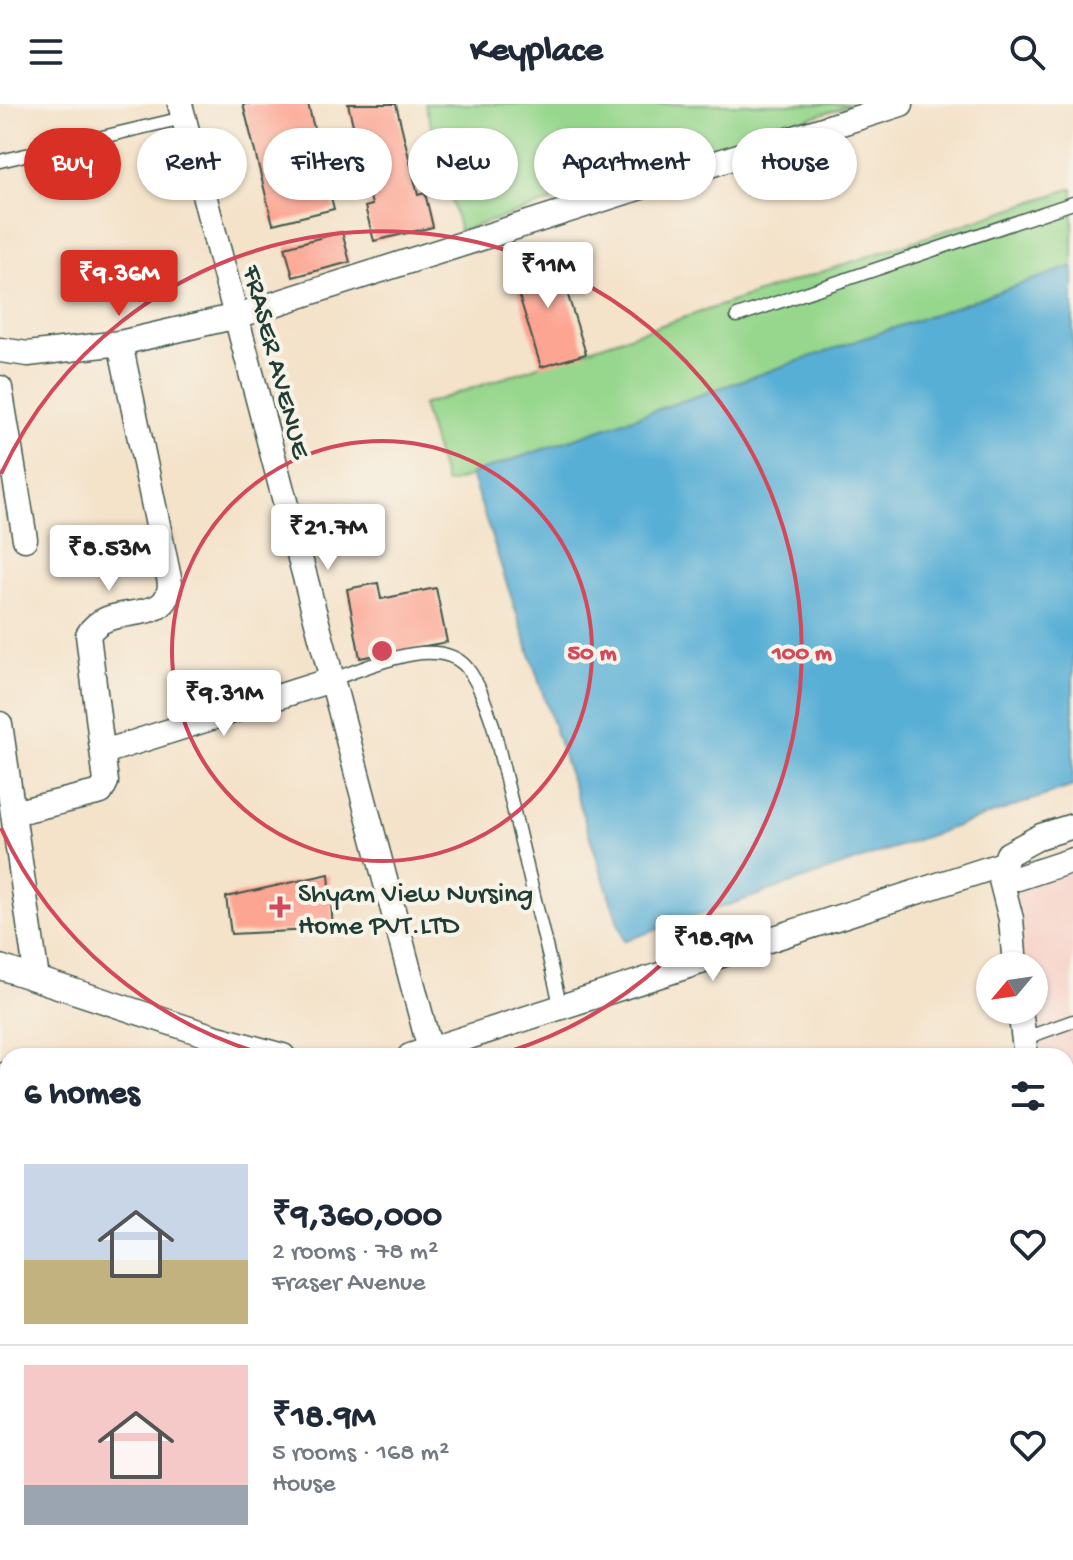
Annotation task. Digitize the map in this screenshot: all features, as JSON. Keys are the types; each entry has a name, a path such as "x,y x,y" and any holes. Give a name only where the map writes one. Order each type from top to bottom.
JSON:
{"street":[{"path":"0,350 28,354 120,343 237,316 901,104"},
{"name":"FRASER AVENUE","path":"182,111 331,680 414,1048"},
{"path":"13,813 101,792 106,782 104,752 88,635 93,626 106,618 153,609 170,595 120,343"},
{"path":"0,388 25,539"},
{"path":"104,752 331,680"},
{"path":"0,724 37,979"},
{"path":"1014,952 1002,870 1008,854 1073,826"},
{"path":"438,1048 1002,870 1018,878 1073,860"},
{"path":"0,967 210,1046"},
{"path":"1022,1024 1024,1047"}],"lane":[{"path":"0,161 182,111"},
{"path":"737,316 1073,203"},
{"path":"331,680 406,655 442,652 465,666 481,691 493,725 561,1008"},
{"path":"1024,1047 1073,1021"}],"shaded area":[{"path":"1073,848 1073,1048 1039,1048 1035,1024 1048,1024 1048,952 1021,952 1012,868"}],"green space":[{"path":"425,104 852,104 778,128 732,128 732,143 716,148 716,128 534,128 534,200 556,200 460,231 451,200 518,200 518,128 432,128"},
{"path":"1073,188 1073,288 446,484 422,405"}],"water":[{"path":"1073,266 1073,786 624,941 471,474"}],"building":[{"path":"243,104 308,104 314,128 263,128 263,184"},
{"path":"348,104 396,104 408,154 408,200 427,200 433,227 374,241 365,207 372,205 371,200 392,200 392,128 354,128"},
{"path":"267,200 332,200 334,209 273,224"},
{"path":"342,232 350,262 293,277 285,247"},
{"path":"555,253 586,354 541,367 510,266"},
{"path":"378,583 381,599 436,588 447,642 360,658 347,589"},
{"path":"329,874 333,929 231,934 226,897"}],"place":[{"name":"Shyam View Nursing Home PVT.LTD","path":"280,907"}]}
